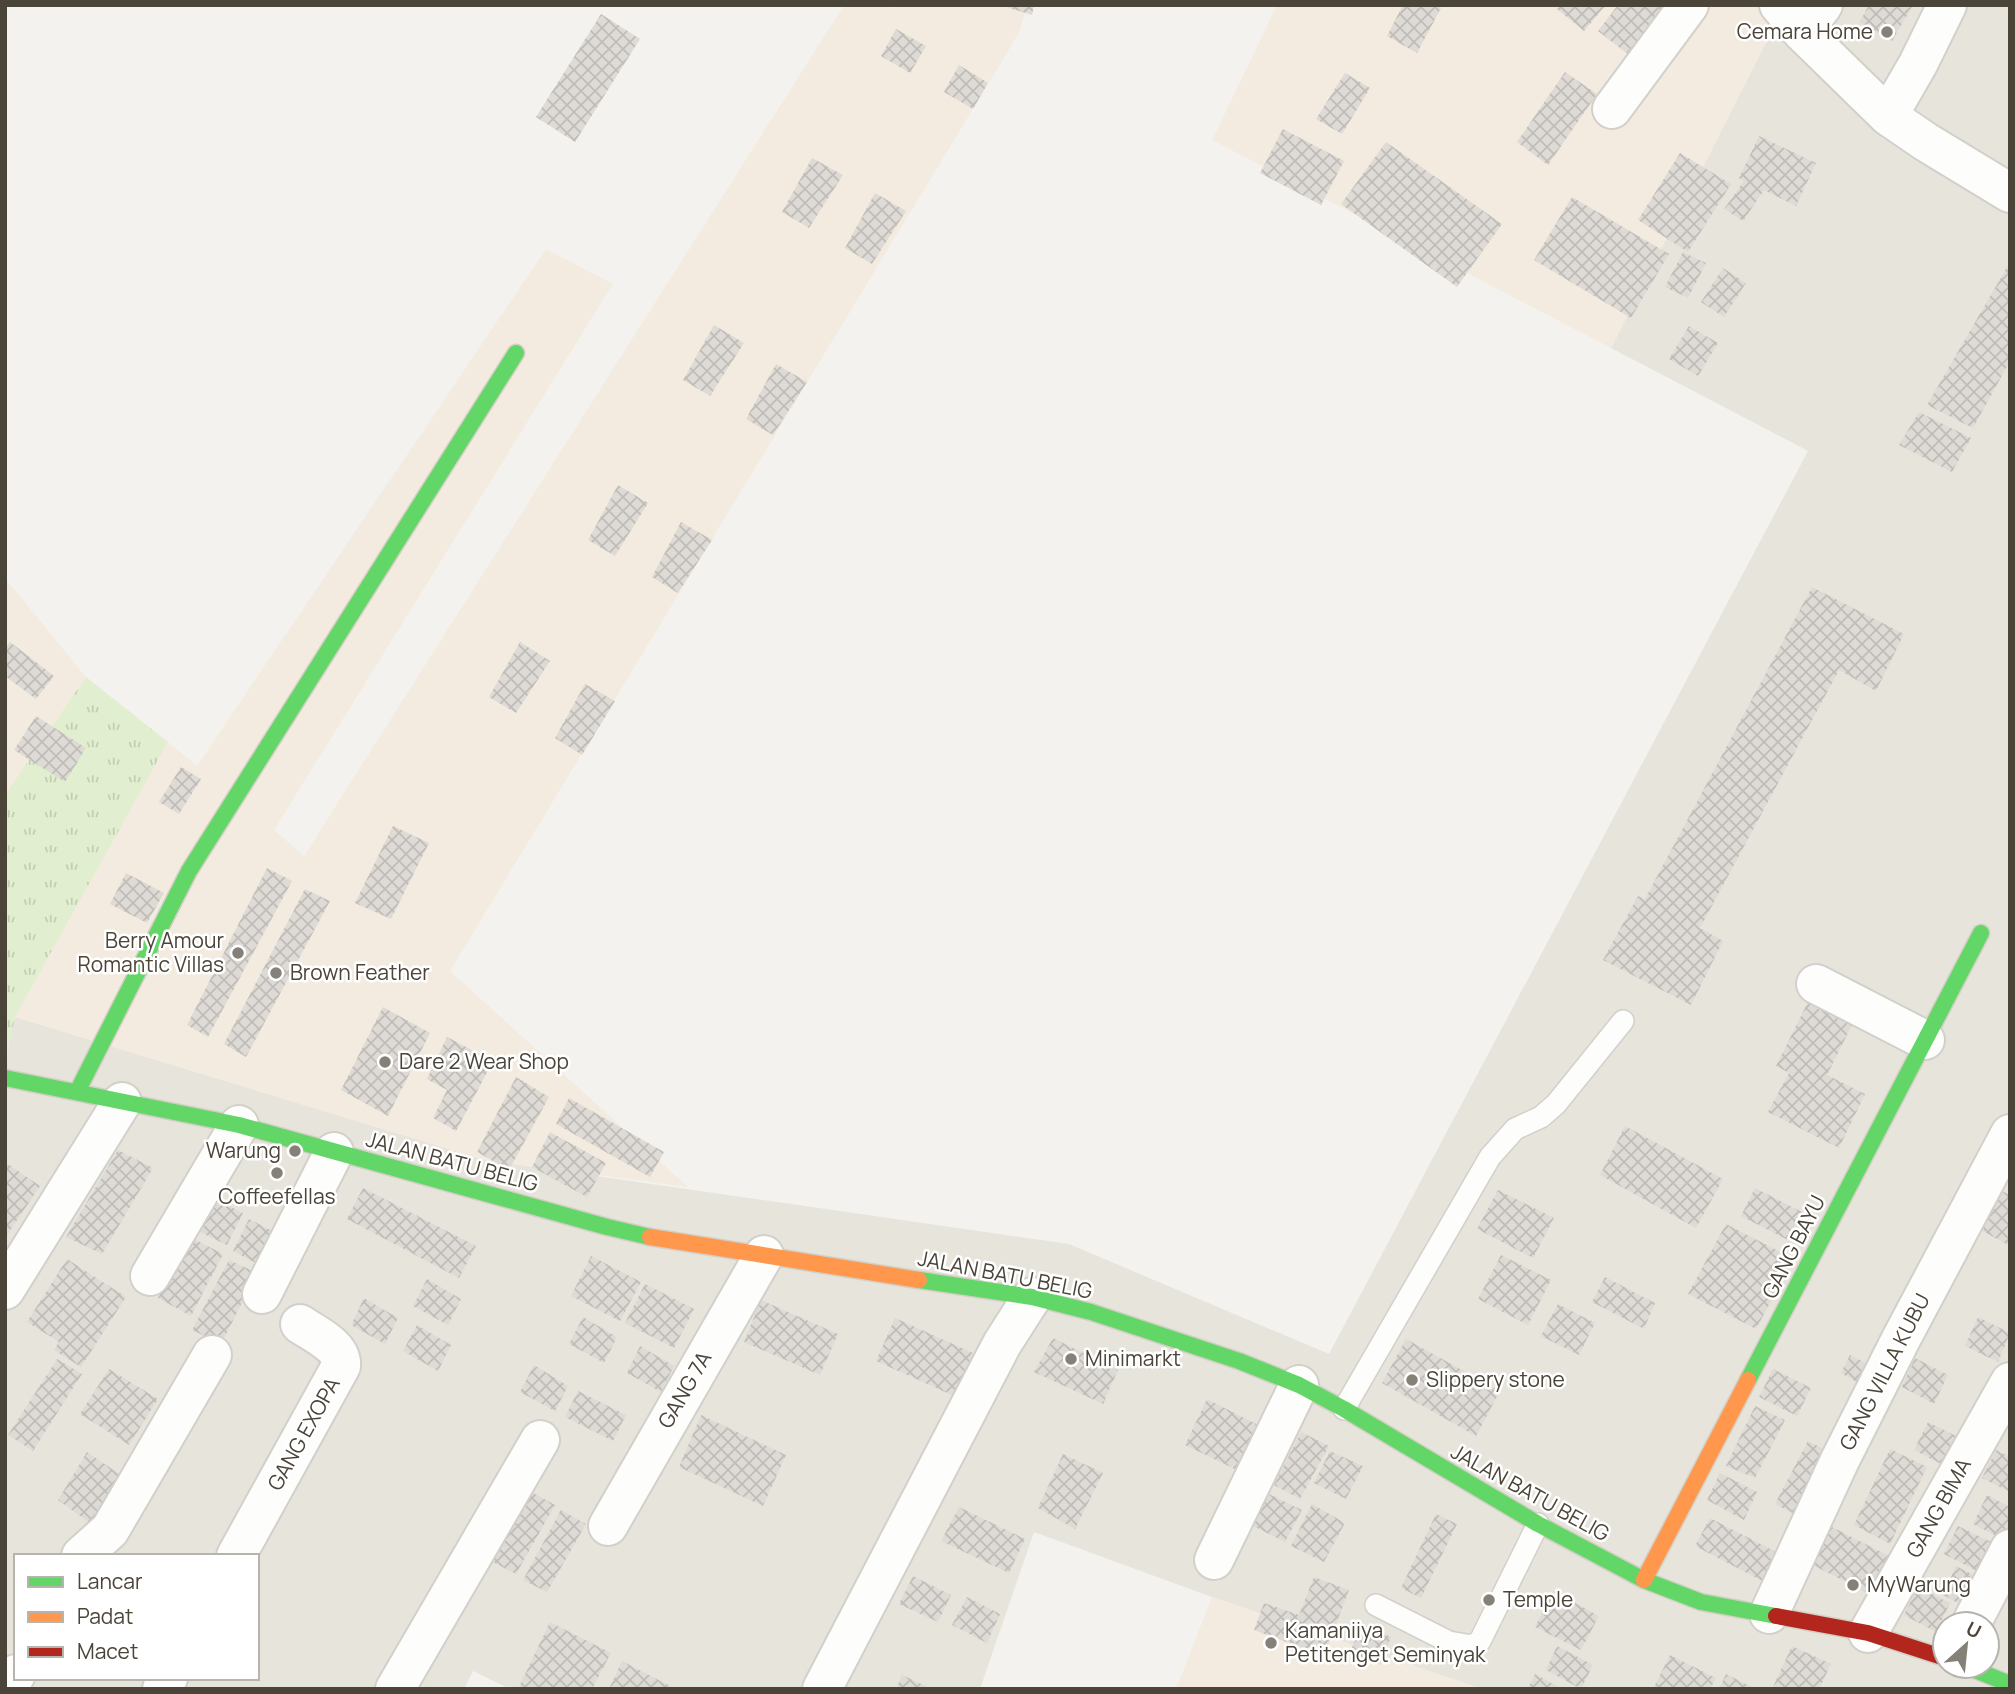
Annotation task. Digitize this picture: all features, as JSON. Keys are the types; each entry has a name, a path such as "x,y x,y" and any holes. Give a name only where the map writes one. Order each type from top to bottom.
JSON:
{"street":[{"path":"1612,109 1689,5"},
{"path":"1888,116 1947,5"},
{"path":"1801,14 1888,116 2010,193"},
{"path":"76,1092 189,870 516,353"},
{"name":"GANG BAYU","path":"1644,1580 1981,933"},
{"path":"1816,984 1925,1040"},
{"name":"JALAN BATU BELIG","path":"5,1078 239,1125 607,1227 675,1242 1032,1297 1091,1312 1228,1357 1299,1385 1538,1524 1644,1580 1701,1602 1868,1633 1931,1653"},
{"path":"5,1290 122,1102"},
{"path":"150,1276 239,1125"},
{"name":"GANG VILLA KUBU","path":"1769,1614 1839,1462 1900,1339 2010,1135"},
{"path":"262,1294 334,1152"},
{"name":"GANG 7A","path":"608,1526 764,1255"},
{"path":"822,1689 1002,1344 1032,1297"},
{"name":"GANG EXOPA","path":"237,1554 341,1366 339,1353 300,1324"},
{"path":"83,1554 110,1530 212,1354"},
{"name":"GANG BIMA","path":"1868,1633 2010,1382"},
{"path":"1214,1560 1299,1385"},
{"path":"396,1689 540,1440"},
{"path":"1978,1610 2010,1549"}],"lane":[{"path":"1344,1409 1490,1157 1515,1129 1541,1117 1556,1104 1623,1021"},
{"path":"1376,1605 1449,1642 1472,1646 1480,1641 1538,1524"}],"shaded area":[{"path":"844,5 886,5 892,8 893,5 1027,5 1019,33 450,971 688,1187 485,1160 15,1017 168,742 197,766 546,249 613,284 274,830 304,856"},
{"path":"1277,5 1785,5 1611,348 1212,140"},
{"path":"1785,5 2010,5 2010,1689 1482,1689 1212,1597 1034,1532 980,1689 510,1689 473,1671 464,1689 5,1689 5,1053 15,1017 485,1160 1069,1244 1329,1354 1808,451 1611,348"},
{"path":"5,578 86,677 5,795"},
{"name":"Kamaniiya Petitenget Seminyak","path":"1212,1597 1482,1689 1176,1689"}],"green space":[{"path":"86,677 168,742 15,1017 5,1053 5,795"}],"building":[{"path":"1000,5 1034,5 1032,15"},
{"path":"1403,5 1437,5 1441,8 1417,53 1387,36"},
{"path":"1560,5 1606,5 1584,31 1557,9"},
{"path":"1618,5 1667,5 1629,55 1598,31"},
{"name":"Cemara Home","path":"1869,5 1913,5 1892,41 1859,23"},
{"path":"601,14 640,39 575,142 536,117"},
{"path":"896,29 926,46 910,73 881,56"},
{"path":"959,65 988,83 973,109 944,92"},
{"path":"1565,72 1597,94 1548,165 1517,142"},
{"path":"1345,73 1370,88 1342,134 1316,119"},
{"path":"1283,129 1344,161 1321,205 1260,173"},
{"path":"1759,136 1816,163 1796,206 1764,190 1743,221 1724,209 1744,181 1739,178"},
{"path":"1386,142 1502,224 1457,287 1341,204"},
{"path":"1680,153 1731,184 1688,252 1638,220"},
{"path":"812,158 843,175 809,228 782,212"},
{"path":"875,193 906,211 872,264 845,248"},
{"path":"1572,197 1669,254 1631,318 1534,260"},
{"path":"1683,252 1706,263 1688,298 1665,287"},
{"path":"2010,262 2010,361 1973,428 1927,405"},
{"path":"1723,268 1746,283 1724,317 1701,302"},
{"path":"714,325 744,343 710,396 683,380"},
{"path":"1689,326 1718,343 1698,376 1669,359"},
{"path":"776,364 807,382 773,435 746,419"},
{"path":"1919,412 1971,438 1952,472 1899,445"},
{"path":"618,485 648,503 615,556 588,540"},
{"path":"681,522 712,540 678,593 652,577"},
{"path":"1812,587 1904,634 1876,691 1839,670 1700,928 1723,941 1691,1005 1603,960 1638,896 1645,899"},
{"path":"10,642 54,676 36,699 5,676 5,648"},
{"path":"520,642 550,661 516,713 489,697"},
{"path":"585,684 615,701 582,755 555,738"},
{"path":"36,716 86,748 65,782 14,750"},
{"path":"181,767 201,779 179,814 159,802"},
{"path":"393,826 429,843 391,919 355,903"},
{"name":"Berry Amour Romantic Villas","path":"267,868 292,881 208,1037 187,1025"},
{"path":"126,873 164,893 147,923 110,904"},
{"name":"Brown Feather","path":"305,889 330,901 246,1057 224,1044"},
{"path":"1810,998 1854,1021 1827,1075 1865,1094 1839,1148 1768,1112 1789,1073 1776,1066"},
{"name":"Dare 2 Wear Shop","path":"383,1007 430,1033 388,1116 341,1090"},
{"path":"447,1037 493,1061 456,1131 433,1118 447,1090 427,1079"},
{"path":"516,1077 549,1097 509,1170 477,1152"},
{"path":"569,1098 664,1152 650,1177 556,1124"},
{"path":"1625,1126 1723,1179 1696,1228 1600,1175"},
{"path":"550,1132 606,1163 587,1197 532,1167"},
{"path":"118,1150 153,1168 102,1254 66,1237"},
{"path":"5,1162 40,1186 5,1238"},
{"path":"363,1188 476,1246 459,1278 347,1219"},
{"path":"1755,1188 1802,1212 1788,1240 1741,1216"},
{"path":"1498,1190 1554,1218 1533,1258 1477,1229"},
{"path":"2000,1190 2010,1195 2010,1246 1979,1229"},
{"path":"215,1199 243,1213 227,1245 198,1231"},
{"path":"249,1219 278,1234 262,1266 233,1251"},
{"path":"1726,1224 1794,1259 1756,1329 1688,1294"},
{"path":"190,1237 223,1254 191,1316 158,1298"},
{"path":"1501,1255 1551,1280 1528,1325 1478,1299"},
{"path":"591,1256 641,1282 620,1321 571,1296"},
{"path":"67,1259 126,1297 81,1367 54,1350 59,1342 27,1322"},
{"path":"229,1260 257,1273 221,1344 192,1330"},
{"path":"1605,1277 1655,1303 1644,1329 1592,1302"},
{"path":"427,1279 461,1299 448,1325 413,1306"},
{"path":"645,1284 694,1309 674,1348 625,1323"},
{"path":"364,1298 398,1318 385,1344 351,1325"},
{"path":"761,1300 838,1334 820,1375 744,1342"},
{"path":"1558,1304 1595,1323 1579,1355 1541,1336"},
{"path":"583,1317 617,1337 604,1363 569,1344"},
{"path":"1978,1317 2010,1333 1998,1362 1965,1346"},
{"path":"895,1318 973,1353 954,1396 876,1361"},
{"path":"417,1325 451,1345 438,1371 403,1351"},
{"path":"1053,1338 1118,1370 1103,1404 1034,1372"},
{"path":"1406,1339 1500,1391 1476,1436 1382,1383"},
{"path":"640,1346 674,1366 661,1392 627,1373"},
{"path":"1850,1355 1877,1369 1867,1388 1841,1373"},
{"path":"1915,1358 1948,1375 1934,1404 1902,1387"},
{"path":"57,1359 82,1374 33,1451 8,1435"},
{"path":"534,1365 568,1386 555,1411 520,1392"},
{"path":"109,1369 158,1399 129,1445 80,1414"},
{"path":"1773,1369 1811,1388 1797,1416 1759,1397"},
{"path":"578,1391 626,1415 613,1441 565,1417"},
{"path":"1207,1399 1260,1426 1239,1471 1185,1445"},
{"path":"1755,1406 1785,1420 1755,1478 1726,1466"},
{"path":"701,1415 786,1455 763,1506 679,1467"},
{"path":"1928,1422 1960,1438 1947,1467 1914,1450"},
{"path":"1301,1432 1329,1446 1300,1499 1274,1485"},
{"path":"1808,1441 1835,1455 1802,1518 1775,1504"},
{"path":"1890,1449 1927,1467 1890,1544 1854,1525"},
{"path":"1996,1450 2010,1457 2010,1492 1982,1478"},
{"path":"1330,1451 1363,1466 1346,1499 1314,1483"},
{"path":"87,1452 134,1484 104,1533 58,1500"},
{"path":"1063,1454 1103,1473 1075,1529 1038,1508"},
{"path":"1720,1473 1757,1492 1744,1520 1707,1500"},
{"path":"530,1491 555,1505 516,1574 491,1561"},
{"path":"1269,1494 1302,1510 1285,1542 1253,1526"},
{"path":"1987,1495 2010,1507 2010,1533 2006,1541 1973,1524"},
{"path":"1312,1504 1345,1523 1324,1562 1291,1546"},
{"path":"959,1507 1025,1539 1009,1573 941,1541"},
{"path":"561,1510 586,1524 547,1592 523,1580"},
{"path":"1436,1514 1457,1524 1421,1598 1401,1588"},
{"path":"1710,1518 1782,1555 1768,1584 1695,1546"},
{"path":"1826,1524 1889,1556 1869,1594 1807,1562"},
{"path":"1958,1526 1991,1542 1977,1571 1944,1554"},
{"path":"1956,1566 1989,1583 1976,1610 1943,1595"},
{"path":"913,1576 951,1595 938,1622 899,1604"},
{"path":"1314,1577 1349,1590 1324,1656 1254,1630 1264,1603 1299,1615"},
{"path":"1918,1587 1950,1603 1947,1610 1931,1610 1931,1629 1904,1615"},
{"path":"1553,1591 1599,1616 1581,1650 1535,1627"},
{"path":"967,1597 1000,1614 987,1643 952,1625"},
{"path":"550,1622 611,1653 592,1689 518,1689"},
{"path":"1362,1624 1391,1637 1380,1665 1350,1652"},
{"path":"1557,1646 1593,1665 1581,1689 1546,1670"},
{"path":"1792,1646 1831,1664 1819,1689 1772,1689"},
{"path":"1670,1655 1716,1678 1710,1689 1653,1689"},
{"path":"622,1661 676,1689 609,1689"},
{"path":"1535,1674 1562,1689 1528,1689"},
{"path":"1726,1674 1756,1689 1719,1689"},
{"path":"902,1675 932,1689 896,1689"}],"traffic: fast":[{"path":"77,1092 189,871 516,353"},
{"path":"1748,1380 1981,933"},
{"path":"5,1078 239,1125 650,1237"},
{"path":"919,1280 1032,1297 1091,1312 1239,1361 1299,1385 1344,1409 1538,1524 1644,1580 1701,1602 1776,1616"},
{"path":"2000,1680 2010,1684"}],"traffic: slow":[{"path":"650,1237 919,1280"},
{"path":"1644,1580 1748,1380"}],"traffic: jam":[{"path":"1776,1616 1868,1633 1931,1653"}],"place":[{"name":"Cemara Home","path":"1887,32"},
{"name":"Berry Amour Romantic Villas","path":"238,953"},
{"name":"Brown Feather","path":"276,973"},
{"name":"Dare 2 Wear Shop","path":"385,1062"},
{"name":"Warung","path":"295,1151"},
{"name":"Coffeefellas","path":"277,1173"},
{"name":"Minimarkt","path":"1071,1359"},
{"name":"Slippery stone","path":"1412,1380"},
{"name":"MyWarung","path":"1853,1585"},
{"name":"Temple","path":"1489,1600"},
{"name":"Kamaniiya Petitenget Seminyak","path":"1271,1643"}]}
